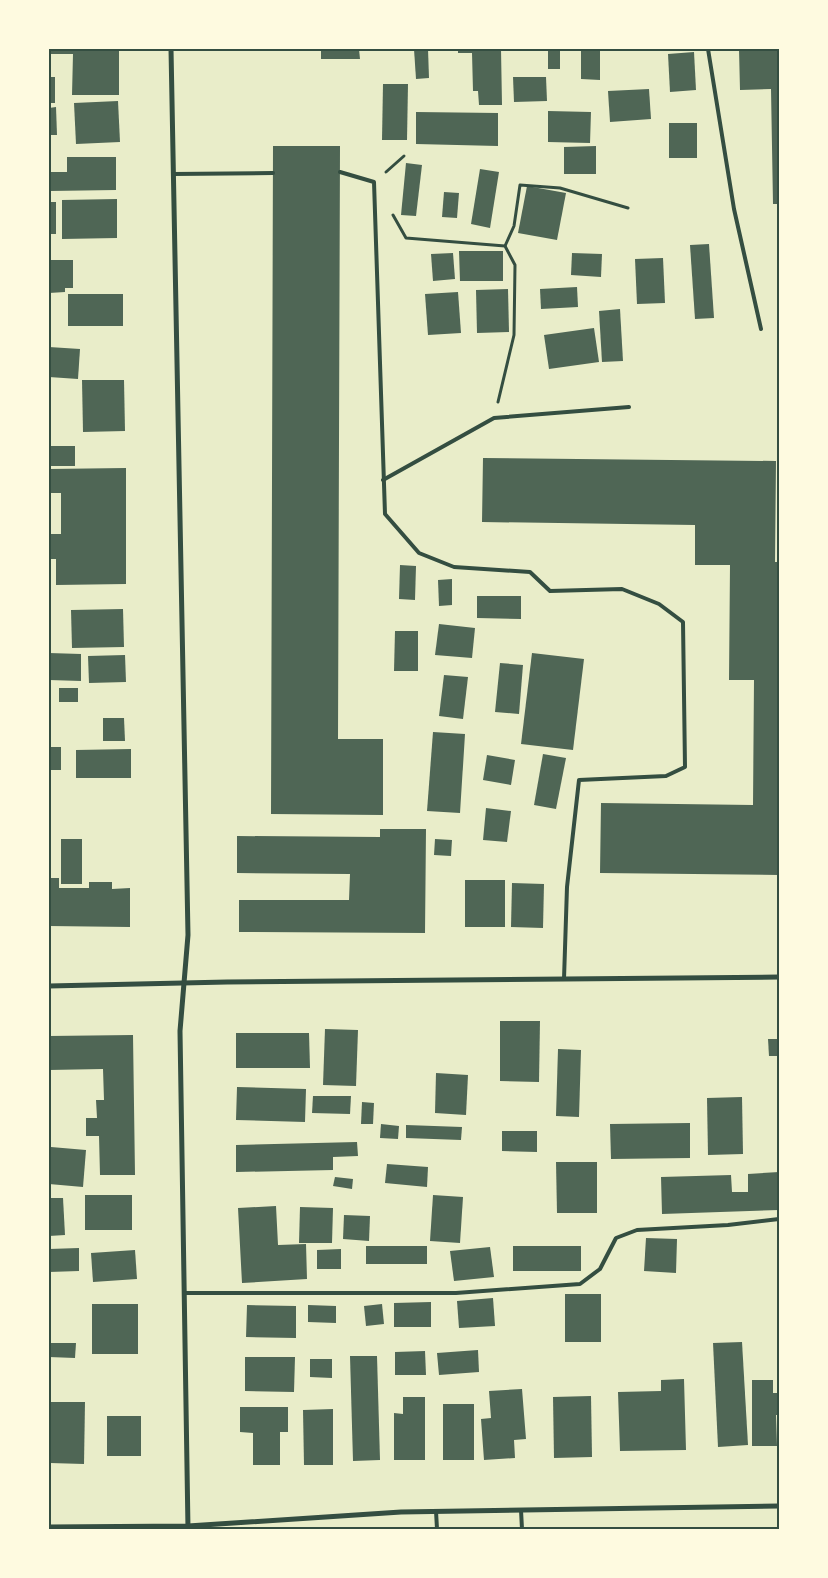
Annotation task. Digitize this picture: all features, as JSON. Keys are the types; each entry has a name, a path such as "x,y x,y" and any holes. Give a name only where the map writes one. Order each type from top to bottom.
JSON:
{"street":[{"path":"171,49 188,935 180,1031 188,1527"},
{"path":"49,986 227,982 779,977"},
{"path":"49,1527 188,1527 436,1511 779,1506"}],"lane":[{"path":"708,49 734,209 761,328"},
{"path":"340,172 374,182 385,514 419,553 454,567 530,572 550,591 622,589 658,604 683,622 685,767 666,776 579,780 567,887 564,979"},
{"path":"173,174 273,173"},
{"path":"383,480 494,418 629,407"},
{"path":"184,1293 456,1293 580,1284 600,1269 616,1238 637,1230 728,1225 779,1219"},
{"path":"521,1510 522,1529"},
{"path":"436,1511 437,1529"}],"path":[{"path":"374,182 404,156"},
{"path":"504,246 514,226 520,185 560,188 628,208"},
{"path":"392,214 406,238 504,246"},
{"path":"494,418 514,335 515,265 504,246"}],"building":[{"path":"49,49 119,49 119,95 72,95 73,54 49,54"},
{"path":"321,49 359,49 360,59 321,59"},
{"path":"414,49 428,49 429,78 416,79"},
{"path":"458,49 501,49 502,105 479,105 478,91 473,91 472,53 458,53"},
{"path":"548,49 560,49 560,69 548,69"},
{"path":"581,49 600,49 600,80 581,79"},
{"path":"739,49 779,49 779,204 773,204 771,89 740,90"},
{"path":"694,52 696,90 670,92 668,54"},
{"path":"49,77 55,77 55,103 49,103"},
{"path":"513,77 546,77 547,101 514,102"},
{"path":"383,84 408,84 407,140 382,140"},
{"path":"649,89 651,119 610,122 608,91"},
{"path":"118,101 120,142 76,144 74,103"},
{"path":"56,107 57,135 49,135 49,108"},
{"path":"548,111 591,112 590,143 548,142"},
{"path":"416,112 498,113 498,146 416,144"},
{"path":"669,123 697,123 697,158 669,158"},
{"path":"273,146 340,146 338,739 383,739 383,815 271,814"},
{"path":"596,146 596,174 564,174 564,147"},
{"path":"67,157 116,157 116,190 50,191 50,172 67,172"},
{"path":"406,163 422,165 416,216 401,215"},
{"path":"480,169 499,172 490,228 471,224"},
{"path":"527,186 566,193 557,240 518,233"},
{"path":"444,192 459,193 457,218 442,217"},
{"path":"117,199 117,238 62,239 62,200"},
{"path":"49,202 56,202 56,234 49,234"},
{"path":"709,244 714,318 695,319 690,245"},
{"path":"459,251 503,251 503,281 460,281"},
{"path":"453,253 455,279 433,281 431,254"},
{"path":"572,253 602,254 601,277 571,275"},
{"path":"663,258 665,303 637,304 635,259"},
{"path":"49,260 73,260 73,288 65,288 65,292 49,293"},
{"path":"577,287 578,307 541,309 540,289"},
{"path":"508,289 509,332 477,333 476,290"},
{"path":"458,292 461,333 428,335 425,294"},
{"path":"68,294 123,294 123,326 68,326"},
{"path":"620,309 623,361 602,362 599,311"},
{"path":"594,328 599,362 549,369 544,335"},
{"path":"49,347 80,349 78,379 49,377"},
{"path":"82,380 124,380 125,431 83,432"},
{"path":"49,446 75,446 75,466 49,466"},
{"path":"483,458 776,461 775,562 779,562 779,875 600,873 601,803 753,805 754,680 729,680 730,565 695,565 695,525 482,522"},
{"path":"126,468 126,584 56,585 56,559 49,559 49,534 61,534 61,493 49,493 49,469"},
{"path":"400,565 416,566 415,600 399,599"},
{"path":"452,579 452,605 439,606 438,580"},
{"path":"477,596 521,596 521,619 477,618"},
{"path":"123,609 124,647 72,648 71,610"},
{"path":"439,624 475,628 472,658 435,655"},
{"path":"395,631 418,631 418,671 394,671"},
{"path":"49,653 81,654 81,681 49,680"},
{"path":"532,653 584,659 573,750 521,744"},
{"path":"125,655 126,682 89,683 88,656"},
{"path":"500,663 523,665 519,714 495,712"},
{"path":"444,675 468,677 463,719 439,716"},
{"path":"59,688 78,688 78,702 59,702"},
{"path":"103,718 124,718 125,741 103,741"},
{"path":"433,732 465,734 460,813 427,811"},
{"path":"49,747 61,747 61,770 49,770"},
{"path":"131,749 131,778 76,778 76,750"},
{"path":"543,754 566,758 556,809 534,805"},
{"path":"487,755 515,760 511,785 483,780"},
{"path":"486,808 511,811 507,842 483,840"},
{"path":"380,829 426,829 425,933 239,932 239,900 349,900 350,874 237,873 237,836 380,837"},
{"path":"61,839 82,839 82,884 61,884"},
{"path":"435,839 452,840 451,856 434,855"},
{"path":"49,878 59,878 59,888 89,888 89,882 112,882 112,889 130,888 130,927 49,926"},
{"path":"465,880 505,880 505,927 465,927"},
{"path":"512,883 544,884 543,928 511,927"},
{"path":"500,1021 540,1021 539,1082 500,1081"},
{"path":"325,1029 358,1030 356,1086 323,1085"},
{"path":"236,1033 309,1033 310,1068 236,1068"},
{"path":"133,1035 135,1175 100,1175 99,1136 86,1136 86,1118 97,1118 96,1100 104,1100 103,1069 49,1070 49,1036"},
{"path":"768,1039 779,1039 779,1056 769,1056"},
{"path":"558,1049 581,1050 579,1117 556,1116"},
{"path":"436,1073 468,1075 466,1115 435,1113"},
{"path":"237,1087 306,1089 305,1122 236,1120"},
{"path":"313,1096 351,1096 350,1114 312,1113"},
{"path":"742,1097 743,1154 708,1155 707,1098"},
{"path":"362,1102 374,1103 373,1124 361,1124"},
{"path":"690,1123 690,1158 611,1159 610,1124"},
{"path":"381,1124 399,1126 398,1139 380,1138"},
{"path":"406,1125 462,1127 461,1140 406,1138"},
{"path":"502,1131 537,1131 537,1152 502,1151"},
{"path":"357,1142 358,1156 333,1157 333,1170 236,1172 236,1145"},
{"path":"51,1147 86,1150 83,1187 49,1184"},
{"path":"556,1162 597,1162 597,1213 557,1213"},
{"path":"387,1164 428,1167 427,1187 385,1183"},
{"path":"779,1172 779,1210 662,1214 661,1177 731,1175 732,1192 748,1192 748,1174"},
{"path":"335,1177 353,1179 352,1189 333,1186"},
{"path":"85,1195 132,1195 132,1230 85,1230"},
{"path":"433,1195 463,1197 460,1243 430,1241"},
{"path":"49,1198 63,1198 65,1235 49,1236"},
{"path":"276,1206 278,1245 306,1244 307,1279 242,1283 238,1208"},
{"path":"300,1207 333,1208 332,1243 299,1243"},
{"path":"344,1215 370,1216 369,1241 343,1239"},
{"path":"646,1238 677,1239 676,1273 644,1271"},
{"path":"366,1246 427,1246 427,1264 366,1264"},
{"path":"513,1246 581,1246 581,1271 513,1271"},
{"path":"490,1247 494,1277 454,1281 450,1251"},
{"path":"79,1248 79,1271 49,1272 49,1249"},
{"path":"341,1249 341,1269 317,1269 317,1250"},
{"path":"135,1250 137,1279 93,1282 91,1253"},
{"path":"565,1294 601,1294 601,1342 565,1342"},
{"path":"493,1298 495,1326 459,1328 457,1301"},
{"path":"431,1302 431,1327 394,1327 394,1303"},
{"path":"92,1304 138,1304 138,1354 92,1354"},
{"path":"382,1304 384,1324 366,1326 364,1306"},
{"path":"247,1305 296,1306 296,1338 246,1337"},
{"path":"308,1305 336,1306 336,1323 308,1322"},
{"path":"742,1342 748,1445 718,1447 713,1343"},
{"path":"49,1343 76,1343 75,1358 49,1357"},
{"path":"478,1350 479,1372 439,1375 437,1353"},
{"path":"425,1351 426,1375 395,1375 395,1352"},
{"path":"350,1356 377,1356 380,1460 353,1461"},
{"path":"245,1357 295,1357 294,1392 245,1391"},
{"path":"310,1359 332,1359 332,1378 310,1377"},
{"path":"684,1379 686,1450 620,1451 618,1392 661,1391 661,1380"},
{"path":"752,1380 773,1380 773,1393 779,1393 779,1415 776,1415 777,1446 752,1446"},
{"path":"522,1389 526,1439 514,1440 515,1458 484,1460 481,1419 491,1418 489,1391"},
{"path":"591,1396 592,1457 554,1458 553,1397"},
{"path":"403,1397 425,1397 425,1460 394,1460 394,1413 403,1414"},
{"path":"51,1402 85,1402 84,1464 50,1463"},
{"path":"443,1404 474,1404 474,1460 443,1460"},
{"path":"240,1407 288,1407 288,1432 280,1432 280,1465 253,1465 253,1433 240,1432"},
{"path":"333,1409 333,1465 304,1465 303,1410"},
{"path":"107,1416 141,1416 141,1456 107,1456"}]}
